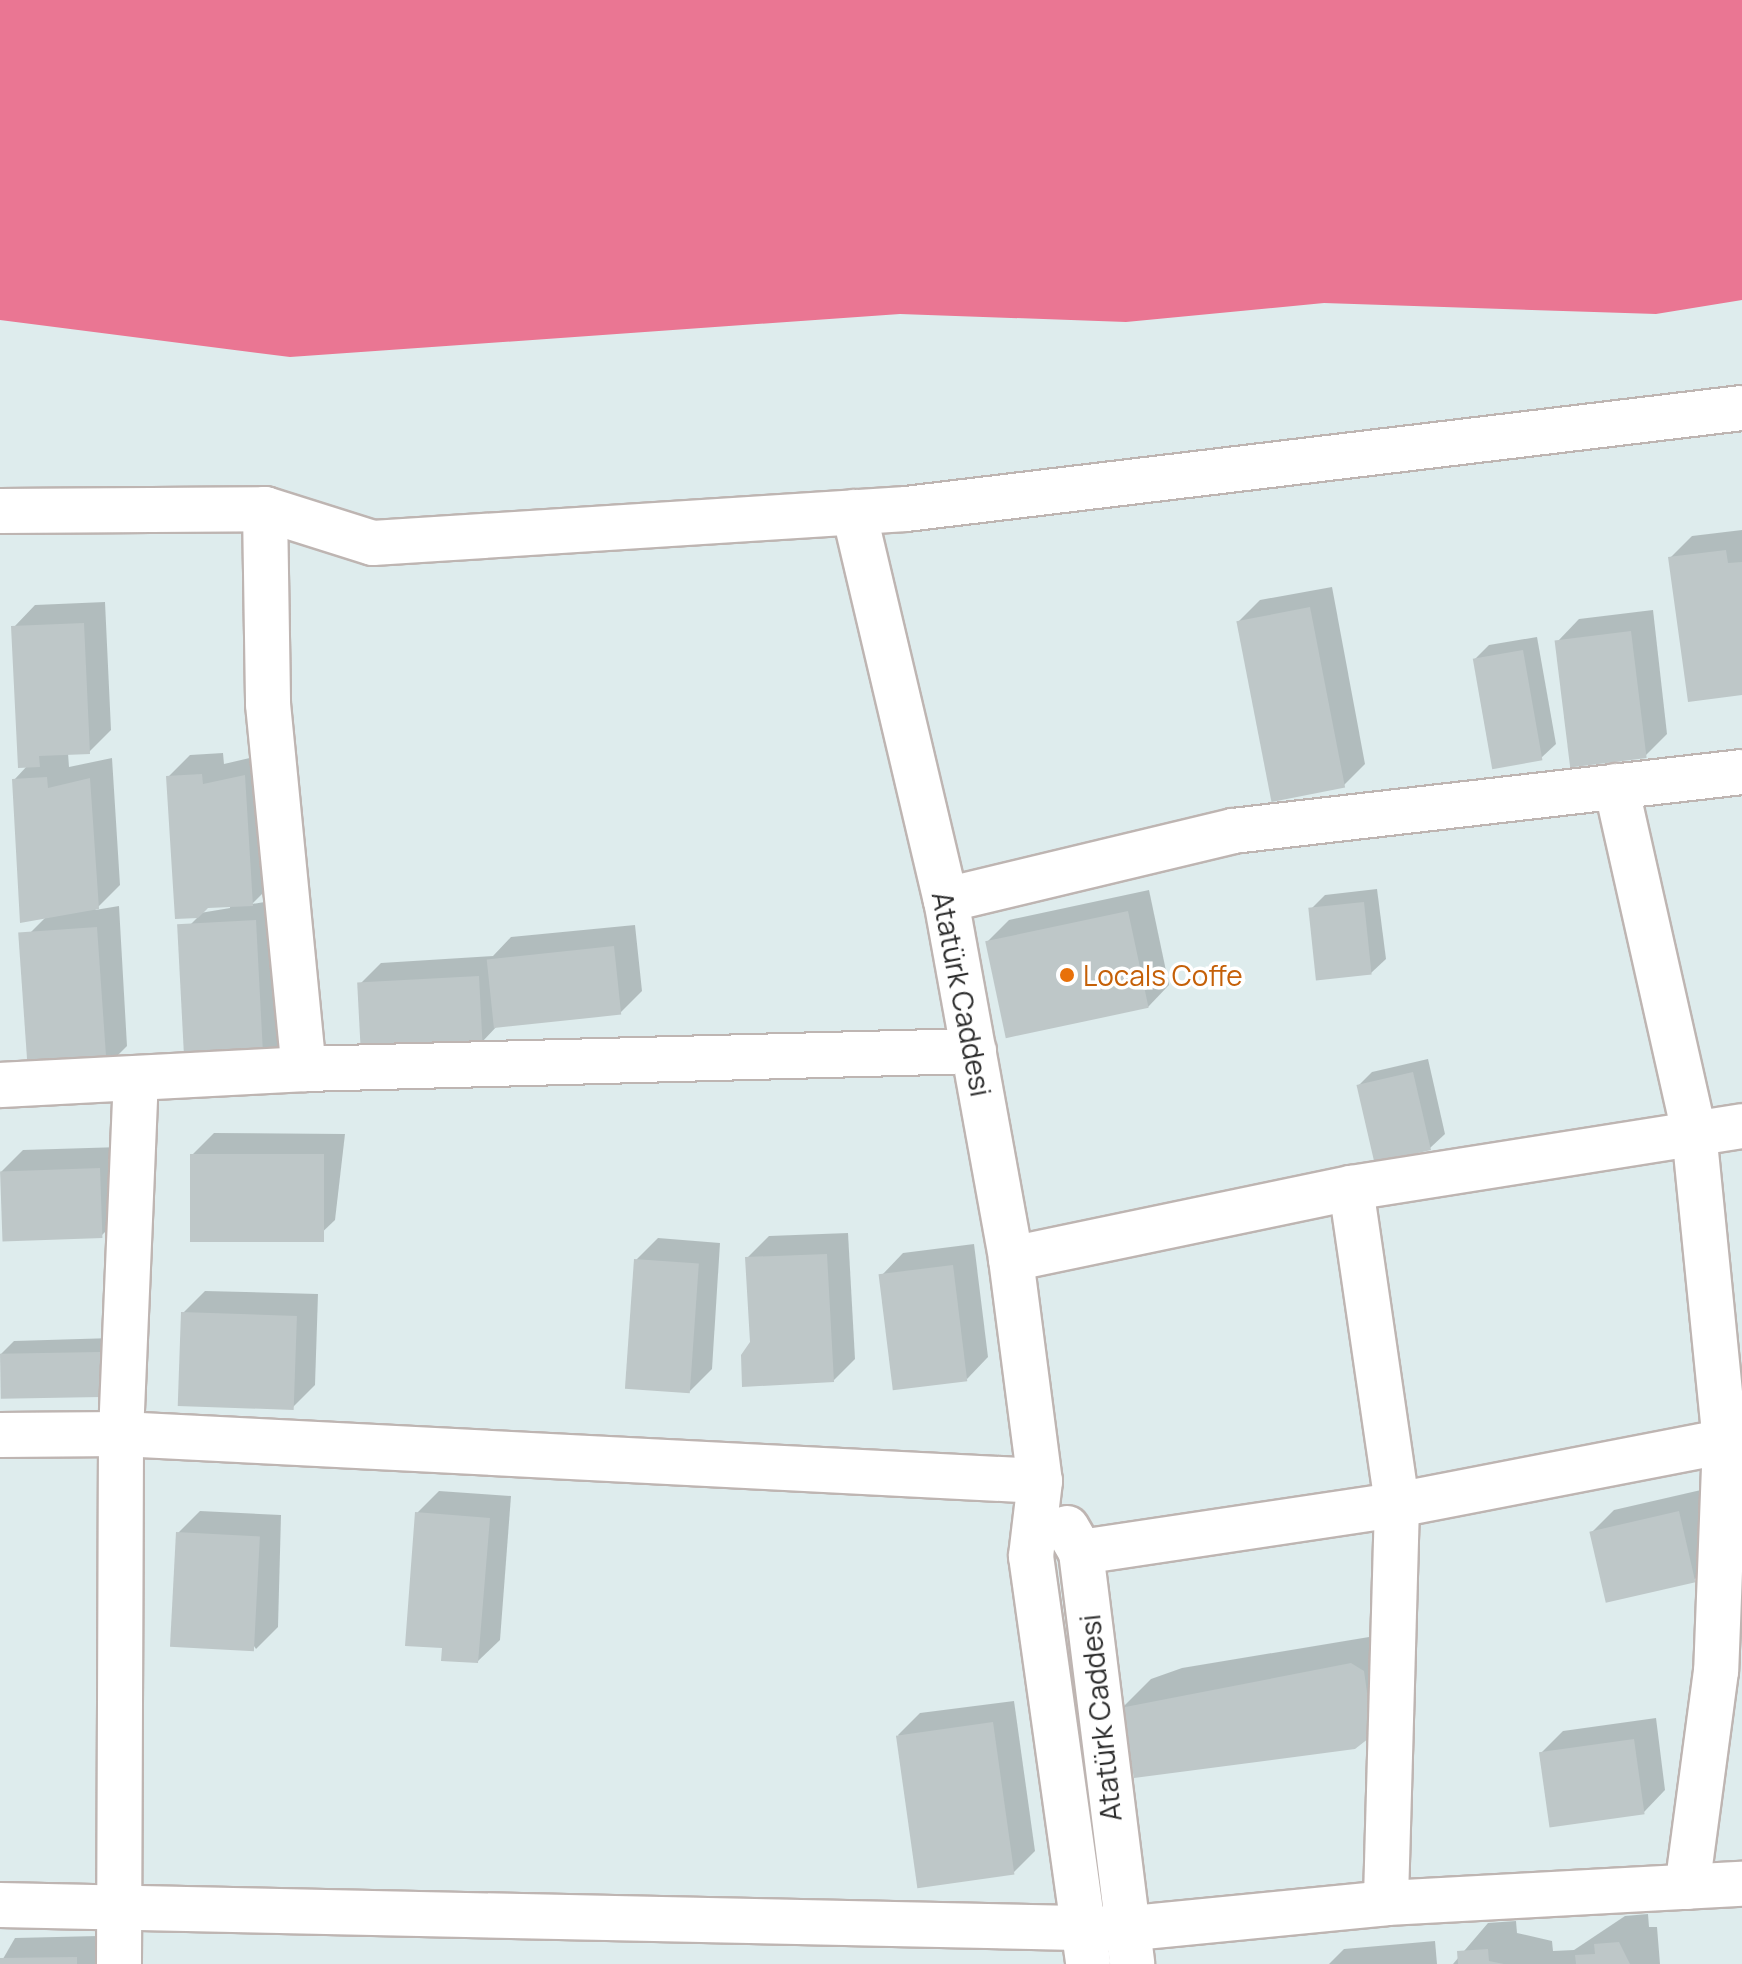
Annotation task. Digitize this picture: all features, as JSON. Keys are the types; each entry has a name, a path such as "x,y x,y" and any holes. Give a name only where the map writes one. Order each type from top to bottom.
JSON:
{"street":[{"path":"0,511 265,509 373,543 854,512 1742,408"},
{"path":"265,509 268,704 304,1069"},
{"name":"Atatürk Caddesi","path":"854,512 946,900 1011,1259 1040,1481 1031,1556 1083,1946"},
{"path":"946,900 1233,831 1742,772"},
{"path":"1616,786 1694,1132 1725,1441 1716,1671 1687,1887"},
{"path":"0,1085 304,1069 974,1051"},
{"path":"119,1964 121,1434 136,1078"},
{"path":"1011,1259 1351,1188 1742,1126"},
{"path":"1351,1188 1397,1505 1386,1903"},
{"path":"0,1435 121,1434 1040,1481"},
{"path":"1081,1552 1397,1505 1725,1441"},
{"name":"Atatürk Caddesi","path":"1040,1481 1081,1552 1128,1947"},
{"path":"0,1905 118,1904 1128,1947 1386,1903 1742,1884"}],"shaded area":[{"path":"0,0 1742,0 1742,300 1656,314 1324,303 1126,322 900,314 290,357 0,320"}],"building":[{"path":"1726,550 1728,563 1742,562 1742,695 1688,702 1668,557"},
{"path":"1310,607 1345,788 1271,802 1236,621"},
{"path":"84,623 90,754 39,756 40,767 18,768 11,626"},
{"path":"1631,631 1647,758 1570,767 1555,640"},
{"path":"1523,650 1542,760 1492,769 1473,659"},
{"path":"202,774 203,784 245,775 253,906 208,908 198,918 175,919 166,776"},
{"path":"47,777 48,788 90,778 99,909 20,923 12,779"},
{"path":"1364,902 1372,975 1316,980 1308,908"},
{"name":"Locals Coffe","path":"1128,911 1149,1008 1006,1038 985,941"},
{"path":"256,920 263,1063 185,1067 177,924"},
{"path":"97,927 107,1070 28,1075 18,933"},
{"path":"614,946 621,1015 494,1028 487,959"},
{"path":"479,976 483,1044 361,1050 357,982"},
{"path":"1413,1072 1431,1150 1374,1163 1356,1085"},
{"path":"190,1154 324,1154 324,1242 190,1242"},
{"path":"100,1168 102,1238 3,1241 0,1171"},
{"path":"827,1254 834,1382 742,1387 741,1355 750,1342 745,1257"},
{"path":"634,1259 699,1264 690,1393 625,1389"},
{"path":"953,1265 967,1381 893,1390 879,1274"},
{"path":"181,1312 297,1316 294,1410 178,1406"},
{"path":"100,1352 101,1397 1,1399 0,1354"},
{"path":"1679,1511 1695,1582 1606,1603 1589,1532"},
{"path":"415,1512 490,1518 478,1663 441,1661 442,1648 405,1646"},
{"path":"176,1532 260,1536 254,1651 170,1647"},
{"path":"1351,1663 1364,1671 1373,1735 1355,1749 1134,1778 1120,1708"},
{"path":"993,1722 1014,1875 917,1888 896,1736"},
{"path":"1634,1739 1645,1814 1550,1828 1539,1752"},
{"path":"1619,1942 1630,1964 1576,1964 1575,1955 1595,1954 1594,1944"},
{"path":"1488,1949 1489,1961 1504,1964 1458,1964 1457,1951"},
{"path":"77,1957 77,1964 0,1964 0,1958"}],"place":[{"name":"Locals Coffe","path":"1067,975"}]}
